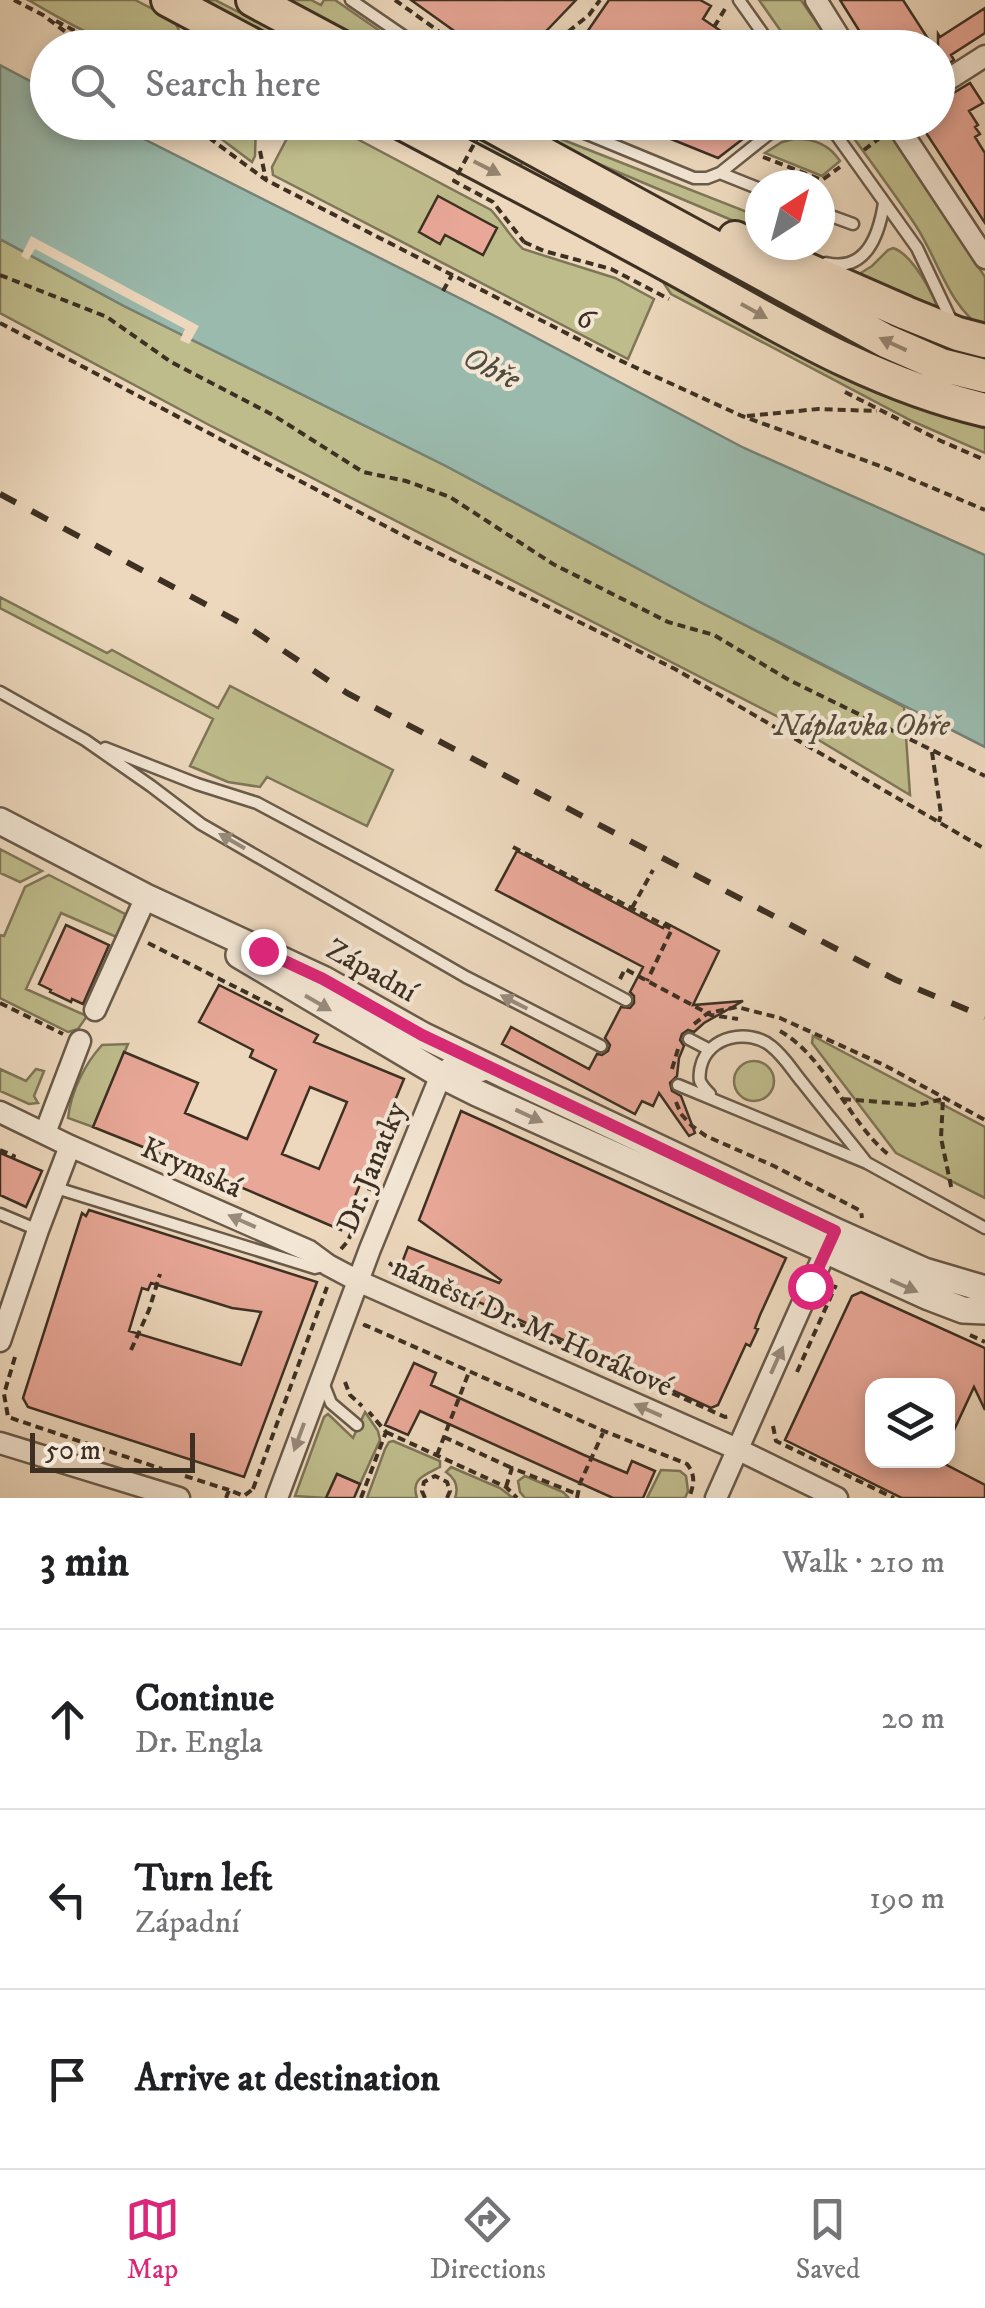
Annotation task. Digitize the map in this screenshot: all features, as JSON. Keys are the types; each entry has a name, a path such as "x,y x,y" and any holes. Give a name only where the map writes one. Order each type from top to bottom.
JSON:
{"highway":[{"path":"168,0 224,30"},
{"path":"252,0 309,30"},
{"path":"434,140 831,354 908,388 985,410"},
{"path":"519,140 886,342 985,376"},
{"path":"574,169 972,337"}],"street":[{"path":"816,0 835,30"},
{"path":"955,75 985,56"},
{"path":"907,140 985,258"},
{"name":"Západní","path":"0,821 146,897 323,979 422,1035 830,1241"},
{"path":"95,1010 146,897"},
{"name":"Západní","path":"146,897 441,1075 830,1241"},
{"path":"45,1134 80,1041"},
{"name":"Západní","path":"441,1075 453,1065 512,1078"},
{"name":"Dr. Janatky","path":"358,1281 441,1075"},
{"name":"Krymská","path":"0,1112 309,1251 358,1281"},
{"path":"0,1341 70,1146"},
{"path":"830,1241 985,1289"},
{"path":"830,1241 929,1297 963,1310 985,1311"},
{"path":"716,1498 830,1241"},
{"name":"náměstí Dr. M. Horákové","path":"277,1497 358,1281 737,1449 837,1498"},
{"path":"0,1444 179,1498"}],"lane":[{"path":"351,0 395,30"},
{"path":"739,0 760,30"},
{"path":"602,140 694,178 720,173 762,140"},
{"path":"840,140 917,248 972,337"},
{"path":"720,173 745,182"},
{"path":"816,260 836,266 852,264 868,249 880,226 884,202"},
{"path":"835,217 853,224"},
{"path":"720,231 745,239"},
{"path":"0,692 85,740 201,824 466,977 601,1046"},
{"path":"85,740 258,803 626,1000"},
{"path":"712,1097 700,1082 708,1049 736,1036 756,1038 769,1044 786,1061 867,1162"},
{"path":"689,1039 708,1049"},
{"path":"678,1084 867,1162 985,1228"},
{"path":"53,1187 315,1268 328,1265"},
{"path":"0,1214 38,1230"},
{"path":"322,1377 331,1403 357,1425"}],"path":[{"path":"14,0 72,30"},
{"path":"395,0 437,30"},
{"path":"570,30 600,0"},
{"path":"714,27 730,0"},
{"path":"43,15 63,30"},
{"name":"6","path":"212,140 266,180 617,359 742,416 985,510"},
{"path":"476,140 454,181 493,202 524,242 611,269 670,299"},
{"path":"748,151 822,180 876,140"},
{"path":"260,151 266,180"},
{"path":"0,275 108,317 171,362 274,415 363,472 406,481 450,497 553,564 668,622 714,635 789,680 985,776"},
{"path":"444,290 452,275"},
{"path":"0,323 410,540 676,669 985,848"},
{"path":"742,416 818,409 882,412"},
{"path":"932,750 939,822"},
{"path":"514,847 575,875 672,929 647,980"},
{"path":"632,908 653,870"},
{"path":"131,934 282,1010"},
{"path":"0,1003 80,1041"},
{"path":"842,1099 917,1105 944,1099 942,1138 952,1191"},
{"path":"15,1358 4,1394 8,1417 244,1496 253,1488 327,1290 328,1265 348,1241 388,1142"},
{"path":"0,1150 12,1158"},
{"path":"386,1255 387,1262 402,1272 707,1409 725,1417 736,1411"},
{"path":"131,1350 160,1274"},
{"path":"795,1376 836,1285"},
{"path":"365,1325 687,1464 695,1482 689,1498"},
{"path":"437,1456 470,1372"},
{"path":"773,1427 776,1441 894,1498"},
{"path":"444,1436 577,1496 604,1431"},
{"path":"386,1432 506,1487 517,1498"},
{"path":"506,1487 512,1468"},
{"path":"425,1498 422,1486 436,1476 448,1482 447,1498"},
{"path":"253,1488 277,1497"},
{"path":"226,1498 229,1490"}],"green space":[{"path":"28,0 135,0 174,20 179,30 82,30"},
{"path":"195,0 215,0 274,30 254,30"},
{"path":"279,0 311,0 321,5 324,0 335,0 378,30 338,30"},
{"path":"759,0 801,0 821,30 780,30"},
{"path":"223,140 255,140 252,162"},
{"path":"286,140 359,140 491,210 523,249 615,278 654,299 628,359 273,175 272,167"},
{"path":"464,140 486,140 524,159 519,169"},
{"path":"550,140 564,140 745,211 745,226"},
{"path":"808,140 831,150 840,161 829,170 807,170 765,153 782,142"},
{"path":"855,140 895,140 985,277 985,330 953,296 916,226"},
{"path":"611,208 856,342 852,349 607,216"},
{"name":"Náplavka Ohře","path":"0,239 124,306 446,466 904,707 910,795 792,724 211,426 0,313"},
{"path":"600,245 877,392 985,424 985,453 912,421 671,294 663,282"},
{"path":"893,248 914,266 939,312 856,276"},
{"path":"0,597 107,653 112,650 218,708 230,686 393,770 367,826 267,777 260,787 228,782 190,766 213,719 0,608"},
{"path":"0,849 42,871 20,882 0,873"},
{"path":"49,875 125,914 121,939 61,913 26,989 87,1016 78,1029 68,1032 0,998 0,935 4,936 25,887"},
{"path":"813,1036 985,1127 985,1198 896,1153 812,1043"},
{"path":"128,1044 93,1127 68,1118 75,1089 95,1053 102,1045"},
{"path":"754,1061 768,1067 774,1081 768,1095 754,1101 740,1095 734,1081 740,1067"},
{"path":"0,1069 26,1081 36,1069 44,1071 34,1096 38,1103 29,1104 0,1091"},
{"path":"365,1412 380,1440 360,1484 337,1474 326,1498 295,1496 324,1417 328,1414 353,1438"},
{"path":"393,1441 440,1461 440,1467 418,1481 417,1498 367,1498 385,1449"},
{"path":"451,1467 500,1488 513,1498 455,1498 456,1484 446,1472"},
{"path":"661,1470 680,1471 686,1476 685,1498 647,1498"},
{"path":"525,1476 569,1498 525,1498 518,1481"}],"water":[{"name":"Ohře","path":"0,65 30,81 30,140 146,140 495,316 744,448 985,555 985,747 704,604 446,466 124,306 0,239"}],"pier":[{"path":"31,236 199,326 189,344 180,340 185,329 35,249 28,260 21,256"}],"building":[{"path":"411,0 576,0 547,30 453,30"},
{"path":"609,0 700,0 711,6 703,19 719,30 588,30"},
{"path":"840,0 903,0 922,30 859,30"},
{"path":"985,8 985,33 955,52 955,30 951,30"},
{"path":"970,83 983,103 969,111 978,125 975,127 980,134 975,137 985,153 985,223 931,140 955,140 955,92"},
{"path":"674,140 742,140 718,158"},
{"path":"438,196 497,228 483,255 445,235 440,244 419,232"},
{"path":"517,851 663,928 666,923 719,951 693,1005 743,1001 694,1032 682,1034 684,1046 677,1076 670,1083 672,1091 681,1096 695,1133 689,1136 659,1093 653,1106 642,1101 635,1114 502,1044 511,1027 589,1069 597,1054 608,1051 610,1045 605,1038 621,1007 630,1008 634,1003 630,992 643,967 496,890"},
{"path":"66,925 109,945 83,1004 72,999 71,1002 39,984"},
{"path":"219,985 318,1035 314,1042 404,1079 341,1230 231,1183 229,1187 186,1169 188,1165 93,1127 124,1052 198,1083 185,1113 247,1139 276,1070 250,1057 253,1050 199,1022","holes":["310,1087 347,1102 319,1169 282,1154"]},
{"path":"461,1111 786,1258 760,1315 755,1328 758,1329 750,1346 746,1344 718,1405 711,1408 400,1268 408,1247 499,1283 501,1280 419,1220"},
{"path":"0,1153 42,1171 26,1207 0,1195"},
{"path":"89,1210 317,1282 244,1477 28,1407 23,1398 82,1213 86,1216","holes":["151,1283 232,1308 261,1312 241,1365 129,1331 142,1288 148,1290"]},
{"path":"861,1292 985,1348 985,1410 974,1387 955,1428 955,1378 865,1378 865,1468 952,1468 985,1485 985,1498 902,1498 785,1440 852,1296"},
{"path":"414,1363 436,1373 431,1385 584,1455 627,1473 632,1461 655,1471 643,1498 613,1498 420,1411 408,1435 385,1425"},
{"path":"337,1474 360,1484 354,1498 326,1498"}],"railway":[{"path":"0,494 248,627 347,693 896,980 985,1017"}],"route":[{"path":"263,951 323,979 422,1035 835,1231 810,1286"}]}
